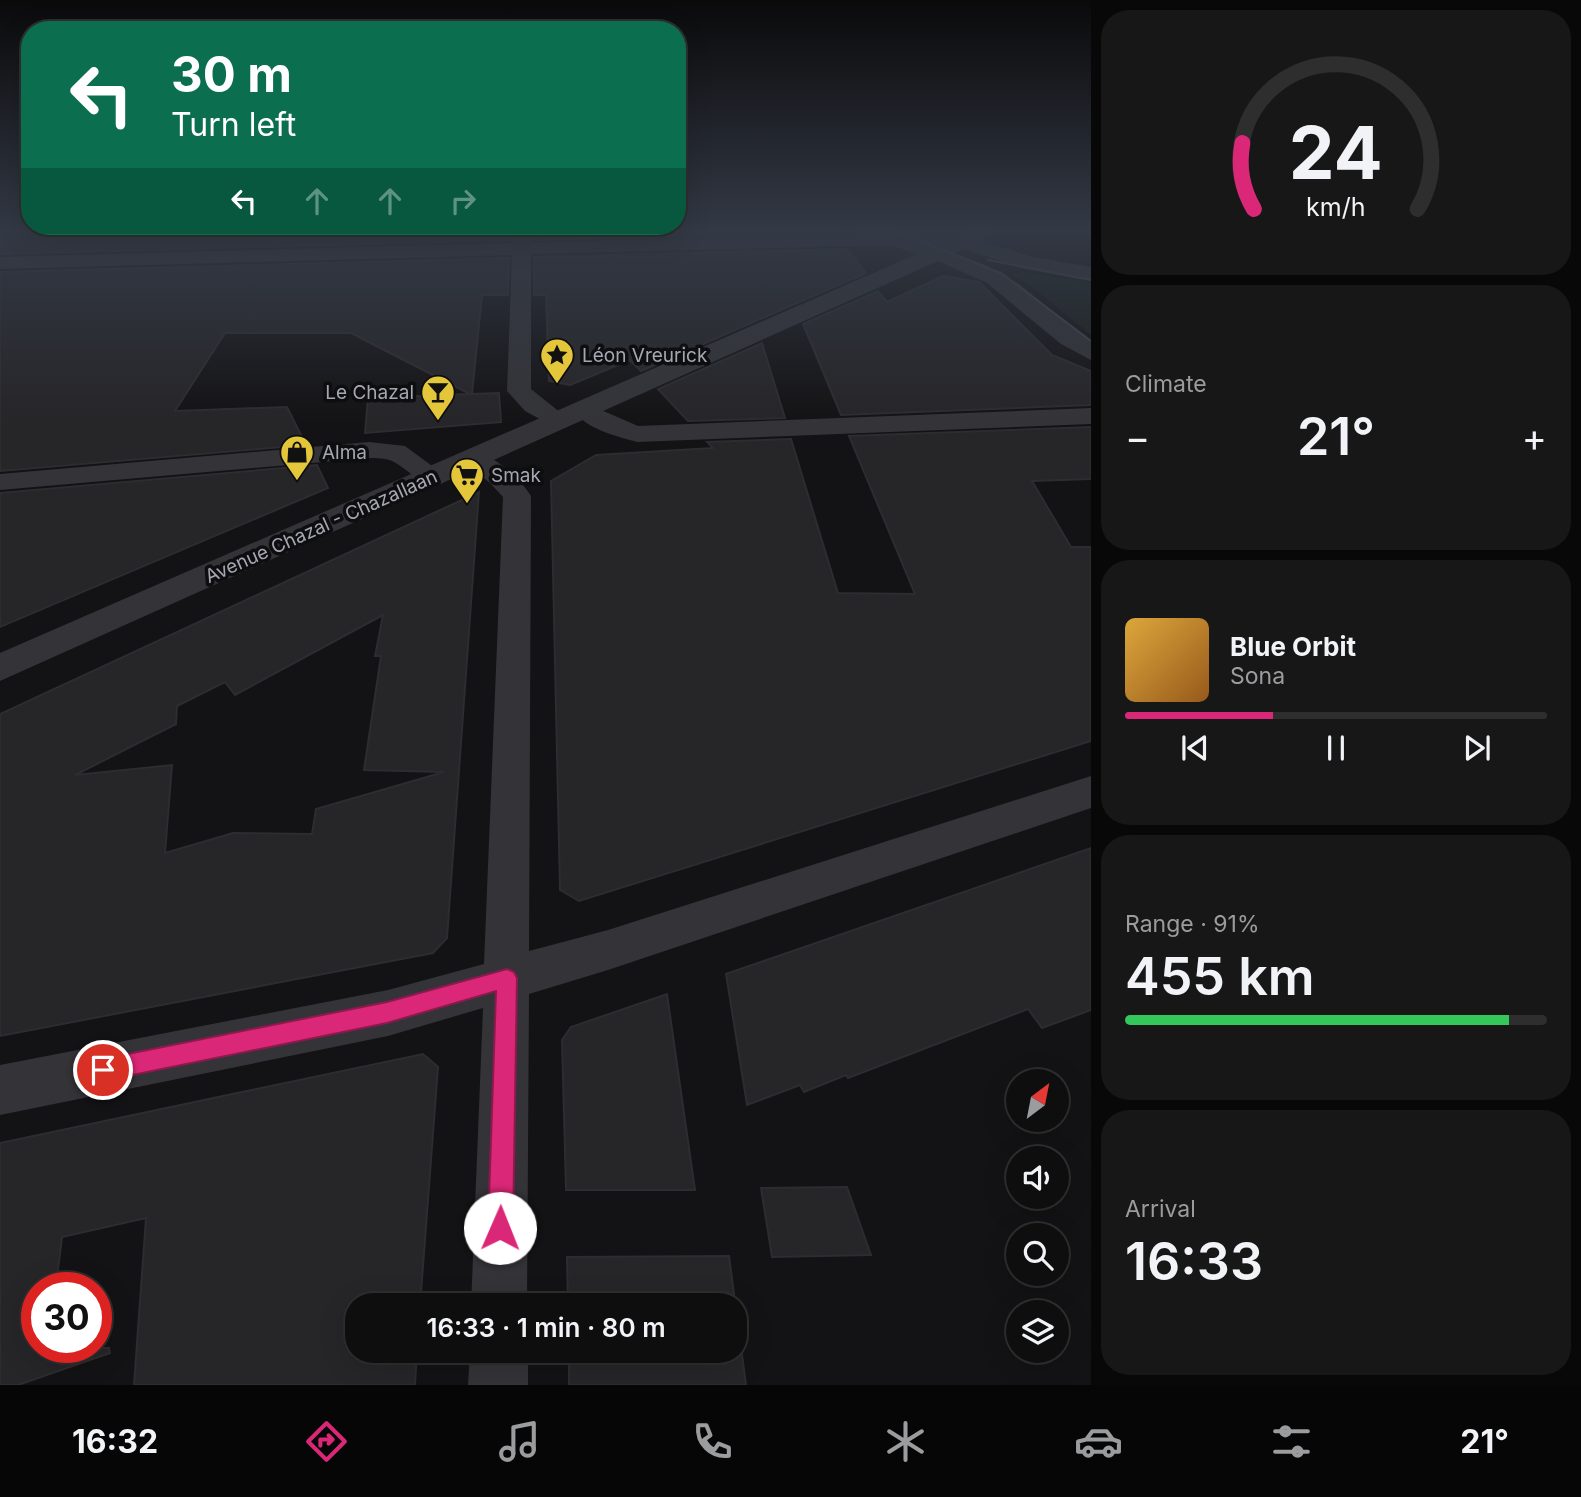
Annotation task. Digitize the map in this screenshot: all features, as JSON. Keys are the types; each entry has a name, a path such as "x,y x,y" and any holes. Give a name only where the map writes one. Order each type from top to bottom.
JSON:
{"street":[{"path":"521,296 519,391 534,406 558,421"},
{"name":"Avenue Chazal - Chazallaan","path":"0,668 585,410 824,296"},
{"path":"1018,296 1062,333 1091,352"},
{"path":"585,410 611,426 637,434 1091,416"},
{"path":"0,482 369,450 396,452 433,477"},
{"path":"473,459 500,477 517,496 499,1293"},
{"path":"0,1090 387,1013 608,950 1091,792"},
{"path":"498,1385 499,1363"}],"shaded area":[{"path":"1043,296 1091,296 1091,335"}],"building":[{"path":"0,296 482,296 472,394 499,393 501,422 365,433 368,398 470,394 351,333 225,333 175,411 287,407 306,445 0,471"},
{"path":"546,296 814,296 641,371 630,360 570,385 549,381"},
{"path":"867,296 882,296 887,302 901,296 993,296 1052,355 1091,371 1091,405 841,415 803,324"},
{"path":"762,343 785,418 688,421 658,389"},
{"path":"1091,427 1091,479 1032,481 1071,547 1091,547 1091,741 579,901 560,890 551,481 596,455 713,448 707,442 791,439 838,593 915,594 849,436"},
{"path":"317,465 328,488 0,627 0,493"},
{"path":"479,492 447,938 433,953 0,1036 0,714","holes":["383,615 375,656 381,656 364,770 444,772 316,809 312,834 233,833 165,853 172,765 75,775 176,724 177,706 225,682 235,695"]},
{"path":"1091,848 1091,1010 1042,1028 1028,1009 848,1078 846,1075 804,1092 800,1085 747,1105 726,974"},
{"path":"667,994 695,1190 566,1190 562,1040 571,1027"},
{"path":"423,1054 438,1067 421,1293 345,1293 345,1363 416,1363 415,1385 134,1385 146,1218 62,1237 58,1272 21,1272 21,1363 81,1363 18,1385 0,1385 0,1143"},
{"path":"847,1187 871,1255 772,1257 761,1188"},
{"path":"729,1256 734,1293 568,1293 567,1257"},
{"path":"569,1363 743,1363 746,1385 569,1385"}],"tram line":[{"path":"1031,296 1091,341"}],"place":[{"name":"Léon Vreurick","path":"557,385"},
{"name":"Le Chazal","path":"438,422"},
{"name":"Alma","path":"297,482"},
{"name":"Smak","path":"467,505"}],"route":[{"path":"103,1070 387,1013 507,978 500,1228"}]}
